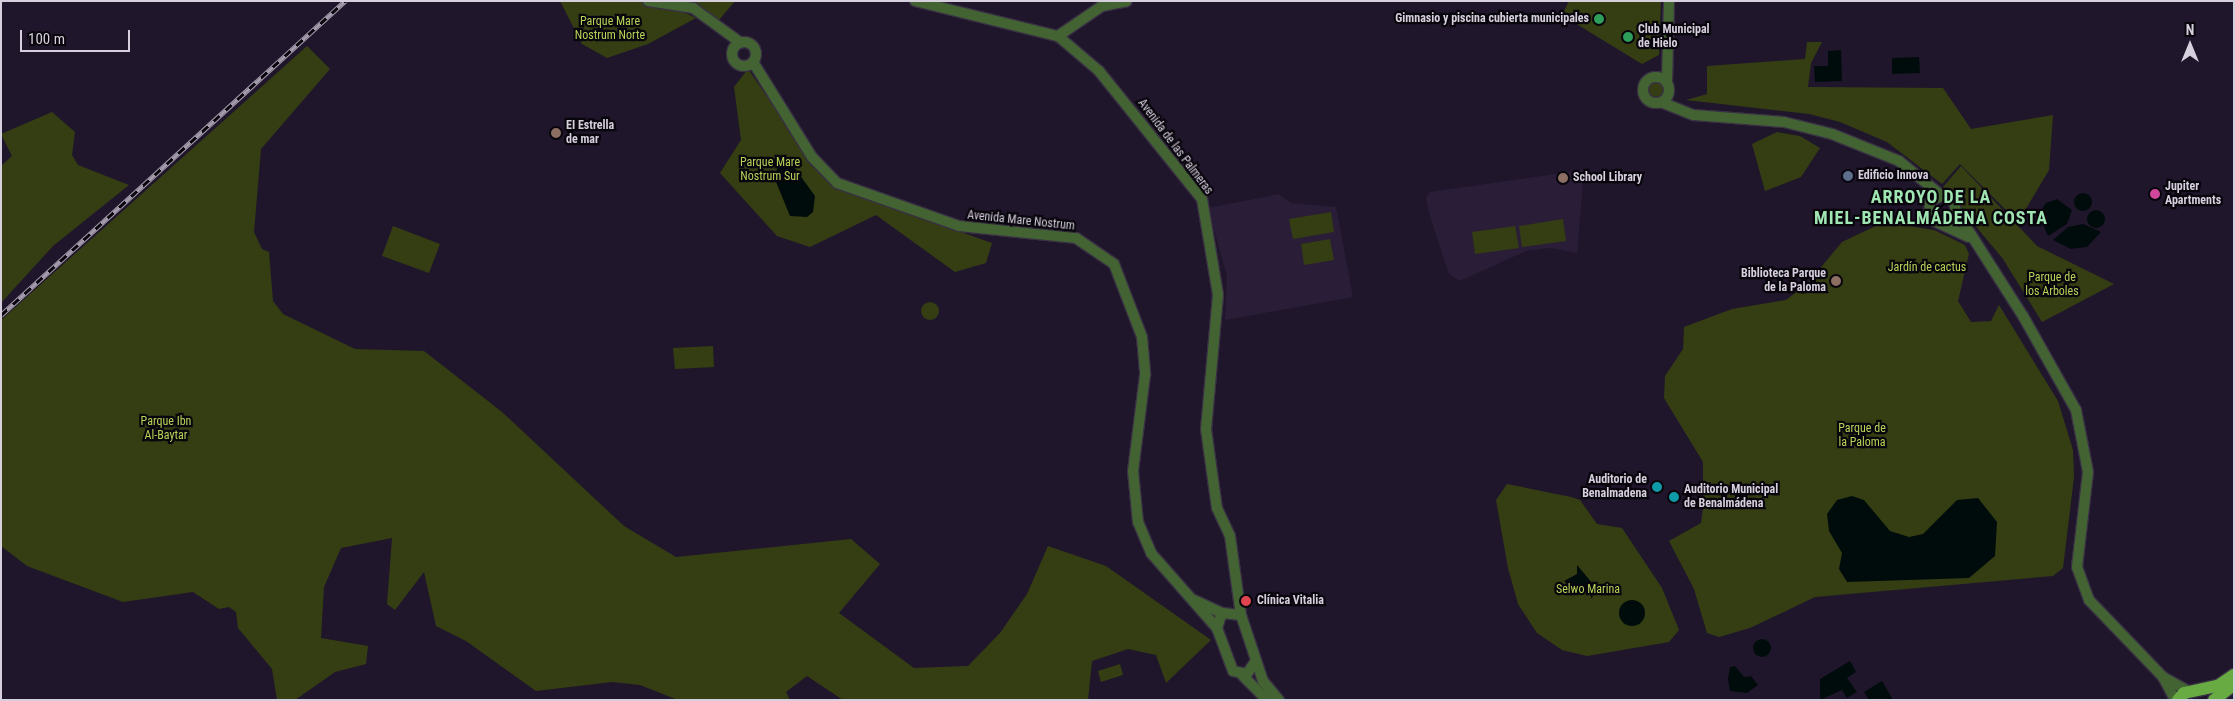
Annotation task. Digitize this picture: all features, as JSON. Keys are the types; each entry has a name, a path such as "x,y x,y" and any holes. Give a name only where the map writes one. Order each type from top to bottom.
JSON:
{"main road":[{"path":"2176,700 2188,690 2218,686 2234,675"},
{"path":"2214,700 2234,684"},
{"path":"2188,690 2205,700"}],"street":[{"path":"648,1 693,8 742,42 754,48 752,62 743,65 734,60 734,49 742,42"},
{"path":"915,1 1058,36 1102,6 1127,1"},
{"path":"1665,98 1669,64 1670,1"},
{"name":"Avenida de las Palmeras","path":"1058,36 1099,71 1202,199 1218,295 1206,429 1217,508 1230,536 1238,595 1255,662"},
{"name":"Avenida Mare Nostrum","path":"752,62 812,157 837,183 959,226 1076,238 1114,264 1142,337 1145,375 1133,471 1138,522 1151,554 1217,628"},
{"path":"1665,98 1648,101 1643,93 1645,82 1656,77 1669,64"},
{"path":"1656,77 1667,83"},
{"path":"1665,98 1675,108 1716,118 1808,126 1899,161 1918,180 1942,196 1951,199 1969,237 2023,316 2076,410 2088,472 2078,540 2080,581 2101,615 2163,677 2176,700"},
{"path":"1942,196 1933,198 1928,208 1931,218 1969,237"},
{"path":"1941,223 1949,221 1956,211"},
{"path":"1238,595 1217,628 1231,668 1243,676 1266,700"},
{"name":"Avenida Mare Nostrum","path":"1190,598 1226,612 1242,615"},
{"path":"1243,676 1255,662 1263,681 1279,700"},
{"path":"2163,677 2188,690"}],"shaded area":[{"path":"1841,50 1842,81 1815,82 1814,66 1828,66 1828,51"},
{"path":"1919,57 1920,73 1892,74 1892,58"},
{"path":"780,161 794,167 815,196 813,212 807,217 790,216 774,177"},
{"path":"1584,170 1577,253 1551,248 1526,251 1460,281 1449,274 1429,213 1426,198 1430,192"},
{"path":"2083,193 2089,196 2092,202 2089,208 2083,211 2077,208 2074,202 2077,196"},
{"path":"1279,194 1291,203 1336,207 1353,297 1225,320 1227,276 1208,208"},
{"path":"2057,199 2072,210 2067,224 2048,236 2039,214 2046,203"},
{"path":"2096,210 2102,213 2105,219 2102,225 2096,228 2090,225 2087,219 2090,213"},
{"path":"2083,224 2101,232 2087,247 2071,249 2053,240 2068,227"},
{"path":"1852,496 1864,500 1890,531 1909,537 1923,534 1957,500 1978,498 1997,522 1995,556 1969,578 1847,582 1839,569 1842,553 1829,531 1827,514 1837,500"},
{"path":"1577,565 1593,584 1578,593 1564,581 1577,574"},
{"path":"1632,600 1641,604 1645,613 1641,622 1632,626 1623,622 1619,613 1623,604"},
{"path":"1762,639 1768,642 1771,648 1768,654 1762,657 1756,654 1753,648 1756,642"},
{"path":"1850,661 1856,672 1847,678 1857,692 1847,698 1842,690 1820,700 1820,679"},
{"path":"1735,666 1744,677 1751,676 1758,685 1747,693 1730,691 1728,679 1730,667"},
{"path":"1882,681 1893,700 1869,700 1864,692"}],"green space":[{"name":"Parque Mare Nostrum Norte","path":"560,1 637,1 673,7 696,18 648,44 607,58 582,44"},
{"path":"670,1 735,1 719,20 694,5"},
{"name":"Club Municipal de Hielo","path":"1569,1 1661,1 1659,55 1642,64 1570,20 1560,19"},
{"path":"1807,42 1822,42 1811,63 1808,87 1943,88 1971,129 2053,115 2049,170 2018,222 1960,164 1942,184 1887,142 1840,122 1809,114 1686,100 1707,94 1707,66 1805,59"},
{"name":"Parque Ibn Al-Baytar","path":"307,46 330,69 261,149 254,232 262,249 269,252 273,301 283,314 355,349 424,351 502,412 624,526 676,557 851,539 880,564 839,613 914,668 968,666 1000,633 1027,594 1048,546 1106,566 1211,640 1166,683 1156,655 1128,649 1092,661 1088,700 843,700 807,676 786,692 790,700 678,700 640,685 612,682 536,691 466,641 436,626 424,572 395,610 387,604 392,538 341,548 324,587 321,638 368,646 366,664 335,672 295,700 277,700 272,669 238,628 236,612 229,607 219,609 193,592 123,602 27,566 1,546 1,320"},
{"name":"Parque Mare Nostrum Sur","path":"748,69 821,174 851,193 992,243 986,263 955,272 876,215 810,247 777,236 720,173 741,140 734,87"},
{"path":"1652,80 1660,80 1666,86 1666,94 1660,100 1652,100 1646,94 1646,86"},
{"path":"52,112 75,132 72,155 78,165 129,185 53,246 1,303 1,166 12,156 1,134"},
{"path":"1777,132 1800,136 1820,148 1801,177 1765,191 1752,144"},
{"name":"Parque de los Arboles","path":"1961,166 2037,246 2114,284 2042,322 2003,259 1943,187"},
{"path":"1331,212 1334,232 1293,239 1289,219"},
{"path":"1563,219 1566,241 1522,247 1519,226"},
{"name":"Parque de la Paloma","path":"1884,222 1934,230 1965,245 1969,254 1958,301 1971,322 1991,321 1999,305 2058,401 2073,450 2074,477 2063,568 2053,576 1815,597 1750,628 1719,637 1707,633 1694,589 1669,541 1701,523 1703,508 1703,462 1664,398 1665,376 1683,349 1684,327 1732,309 1786,300 1807,284 1842,242"},
{"path":"393,226 440,244 429,273 382,256"},
{"path":"1515,226 1519,248 1475,254 1472,232"},
{"path":"1330,239 1334,260 1304,265 1301,244"},
{"path":"930,302 936,305 939,311 936,317 930,320 924,317 921,311 924,305"},
{"path":"713,346 714,367 675,369 673,348"},
{"name":"Selwo Marina","path":"1507,484 1580,500 1597,524 1622,528 1662,588 1679,630 1669,642 1587,656 1562,650 1537,633 1518,604 1508,568 1496,500"},
{"path":"1120,664 1123,675 1101,682 1098,671"}],"railway":[{"path":"1,315 345,1"}],"place":[{"name":"Gimnasio y piscina cubierta municipales","path":"1599,19"},
{"name":"Club Municipal de Hielo","path":"1628,37"},
{"name":"EI Estrella de mar","path":"556,133"},
{"name":"Edificio Innova","path":"1848,176"},
{"name":"School Library","path":"1563,178"},
{"name":"Jupiter Apartments","path":"2155,194"},
{"name":"Biblioteca Parque de la Paloma","path":"1836,281"},
{"name":"Auditorio de Benalmadena","path":"1657,487"},
{"name":"Auditorio Municipal de Benalmádena","path":"1674,497"},
{"name":"Clínica Vitalia","path":"1246,601"}],"district":[{"name":"ARROYO DE LA MIEL-BENALMÁDENA COSTA","path":"1931,208"}],"park label":[{"name":"Jardín de cactus","path":"1927,268"}]}
